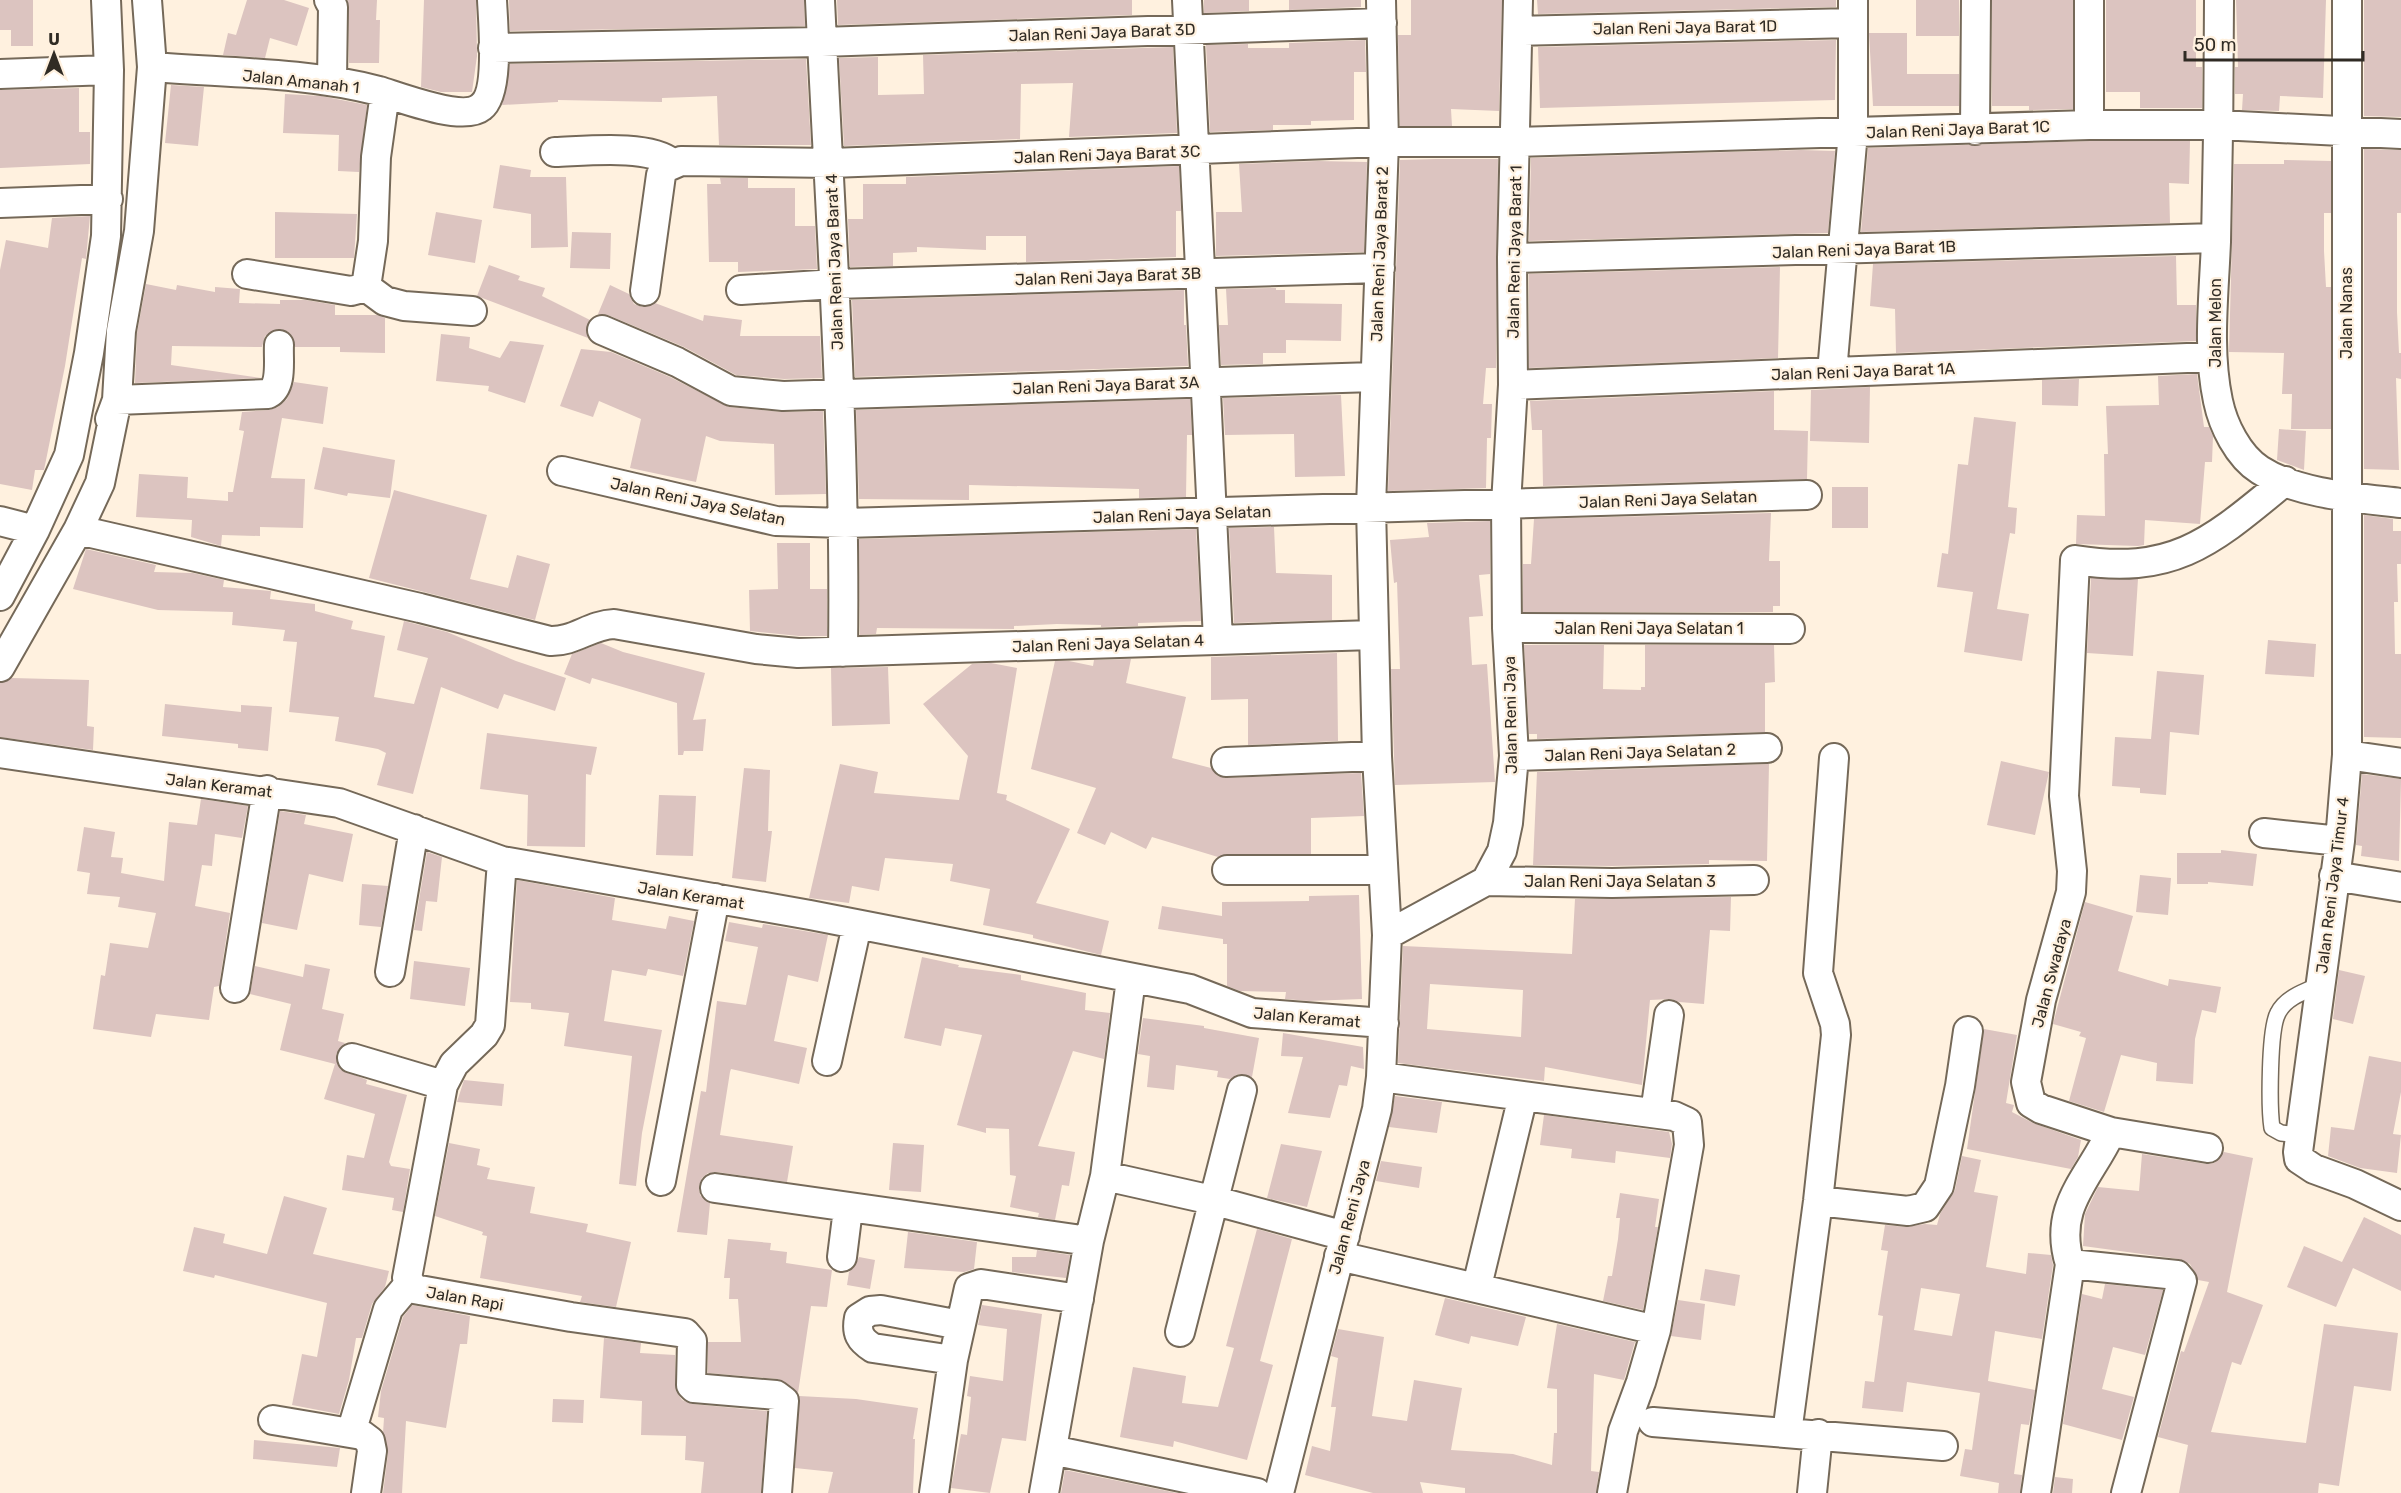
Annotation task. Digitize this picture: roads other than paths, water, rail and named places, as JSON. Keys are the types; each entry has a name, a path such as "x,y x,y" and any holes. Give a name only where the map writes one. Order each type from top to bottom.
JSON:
{"street":[{"path":"0,596 35,530 69,454 99,293 108,199 109,70 105,0"},
{"path":"0,667 78,530 100,483 117,400 121,331 140,231 152,67 147,0"},
{"path":"328,0 333,13 332,81"},
{"name":"Jalan Amanah 1","path":"152,67 332,81 385,93 424,107 472,110 481,108 489,98 493,48 492,0"},
{"name":"Jalan Reni Jaya Barat 4","path":"820,0 831,163 838,393 845,523 843,652"},
{"path":"1187,0 1218,640"},
{"name":"Jalan Reni Jaya Barat 1","path":"1506,504 1513,385 1512,258 1518,0"},
{"path":"1975,130 1976,0"},
{"path":"2089,125 2090,0"},
{"name":"Jalan Melon","path":"2219,0 2219,124 2212,357 2218,402 2237,447 2259,470 2285,481 2345,496 2401,503"},
{"name":"Jalan Nanas","path":"2345,496 2347,0"},
{"name":"Jalan Reni Jaya Barat 3D","path":"493,48 822,42 1188,29 1381,11"},
{"name":"Jalan Reni Jaya Barat 2","path":"1371,507 1384,142 1381,11"},
{"path":"1832,372 1844,250 1852,132 1853,11"},
{"name":"Jalan Reni Jaya Barat 1D","path":"1518,30 1853,11"},
{"path":"0,74 109,70"},
{"path":"366,287 374,241 376,157 385,93"},
{"name":"Jalan Reni Jaya Barat 1C","path":"1384,142 1516,142 2089,125 2219,124 2401,134"},
{"name":"Jalan Reni Jaya Barat 3C","path":"672,163 696,160 831,163 1384,142"},
{"path":"555,152 663,155 672,163 661,175 645,291"},
{"path":"0,203 108,199"},
{"name":"Jalan Reni Jaya Barat 1B","path":"1512,258 2216,238"},
{"name":"Jalan Reni Jaya Barat 3B","path":"741,290 835,284 1380,268"},
{"path":"247,274 351,291 366,287"},
{"path":"366,287 385,301 404,306 472,312"},
{"name":"Jalan Reni Jaya Barat 3A","path":"602,330 677,362 703,378 731,390 783,396 1374,377"},
{"path":"117,400 268,394 274,391 278,383 279,345"},
{"name":"Jalan Reni Jaya Barat 1A","path":"1513,385 2212,357"},
{"path":"35,530 64,506 93,464 117,400"},
{"name":"Jalan Reni Jaya Selatan","path":"562,471 776,521 845,523 1808,495"},
{"name":"Jalan Swadaya","path":"2208,1149 2111,1132 2041,1109 2031,1103 2026,1082 2041,1000 2071,892 2072,871 2064,796 2075,560 2104,565 2130,565 2170,558 2198,547 2224,531 2285,481"},
{"name":"Jalan Reni Jaya Timur 4","path":"2345,496 2347,755 2340,841 2298,1152 2302,1162 2401,1206"},
{"name":"Jalan Reni Jaya","path":"1486,880 1502,851 1508,823 1514,756 1507,628 1506,504"},
{"name":"Jalan Reni Jaya","path":"1279,1493 1377,1109 1381,1077 1387,935 1372,635 1371,507"},
{"path":"0,521 35,530"},
{"name":"Jalan Reni Jaya Selatan 4","path":"78,530 420,608 550,641 561,641 593,627 614,624 756,649 843,652 1372,635"},
{"name":"Jalan Reni Jaya Selatan 1","path":"1507,628 1790,629"},
{"name":"Jalan Reni Jaya Selatan 2","path":"1514,756 1767,748"},
{"name":"Jalan Keramat","path":"0,753 207,785 267,790 339,803 502,861 715,898 1190,989 1252,1013 1384,1023"},
{"path":"2347,755 2401,763"},
{"path":"1226,762 1377,756"},
{"path":"1787,1433 1818,1202 1836,1035 1835,1024 1818,973 1834,758"},
{"path":"235,988 267,790"},
{"path":"390,972 414,829"},
{"path":"2265,833 2340,841"},
{"name":"Jalan Rapi","path":"502,861 490,1025 484,1035 454,1064 443,1085 413,1245 409,1284 414,1289 548,1313 685,1333 692,1341 691,1385 694,1388 776,1395 784,1401 777,1493"},
{"path":"1227,870 1383,870"},
{"path":"2334,876 2401,887"},
{"path":"1387,935 1486,880"},
{"name":"Jalan Reni Jaya Selatan 3","path":"1486,880 1612,883 1755,880"},
{"path":"661,1181 715,898"},
{"path":"827,1061 857,925"},
{"path":"1044,1493 1089,1241 1104,1176 1131,979"},
{"path":"1655,1113 1670,1014"},
{"path":"1818,1202 1908,1211 1925,1207 1939,1186 1960,1086 1968,1031"},
{"path":"352,1058 443,1085"},
{"path":"1381,1077 1655,1113 1674,1116 1687,1122 1689,1145 1656,1330 1641,1382 1623,1431 1612,1493"},
{"path":"1180,1332 1242,1090"},
{"path":"1477,1286 1523,1096"},
{"path":"2036,1493 2070,1264 2065,1247 2065,1233 2072,1197 2101,1153 2111,1132"},
{"path":"1104,1176 1212,1200 1342,1246 1477,1286 1656,1330"},
{"path":"715,1188 848,1209 1089,1241"},
{"path":"842,1257 848,1209"},
{"path":"2070,1264 2177,1275 2182,1281 2126,1493"},
{"path":"351,1433 377,1336 388,1309 409,1284"},
{"path":"934,1493 953,1359 969,1288 973,1285 1079,1299"},
{"path":"953,1359 873,1348 862,1341 857,1329 859,1318 870,1311 881,1310 960,1325"},
{"path":"273,1420 362,1435 370,1440 372,1451 366,1493"},
{"path":"1653,1422 1943,1446"},
{"path":"1812,1493 1818,1434"},
{"path":"1052,1450 1257,1493"}],"lane":[{"path":"2301,1135 2281,1133 2272,1128 2273,1028 2279,1011 2293,997 2320,985"}]}
